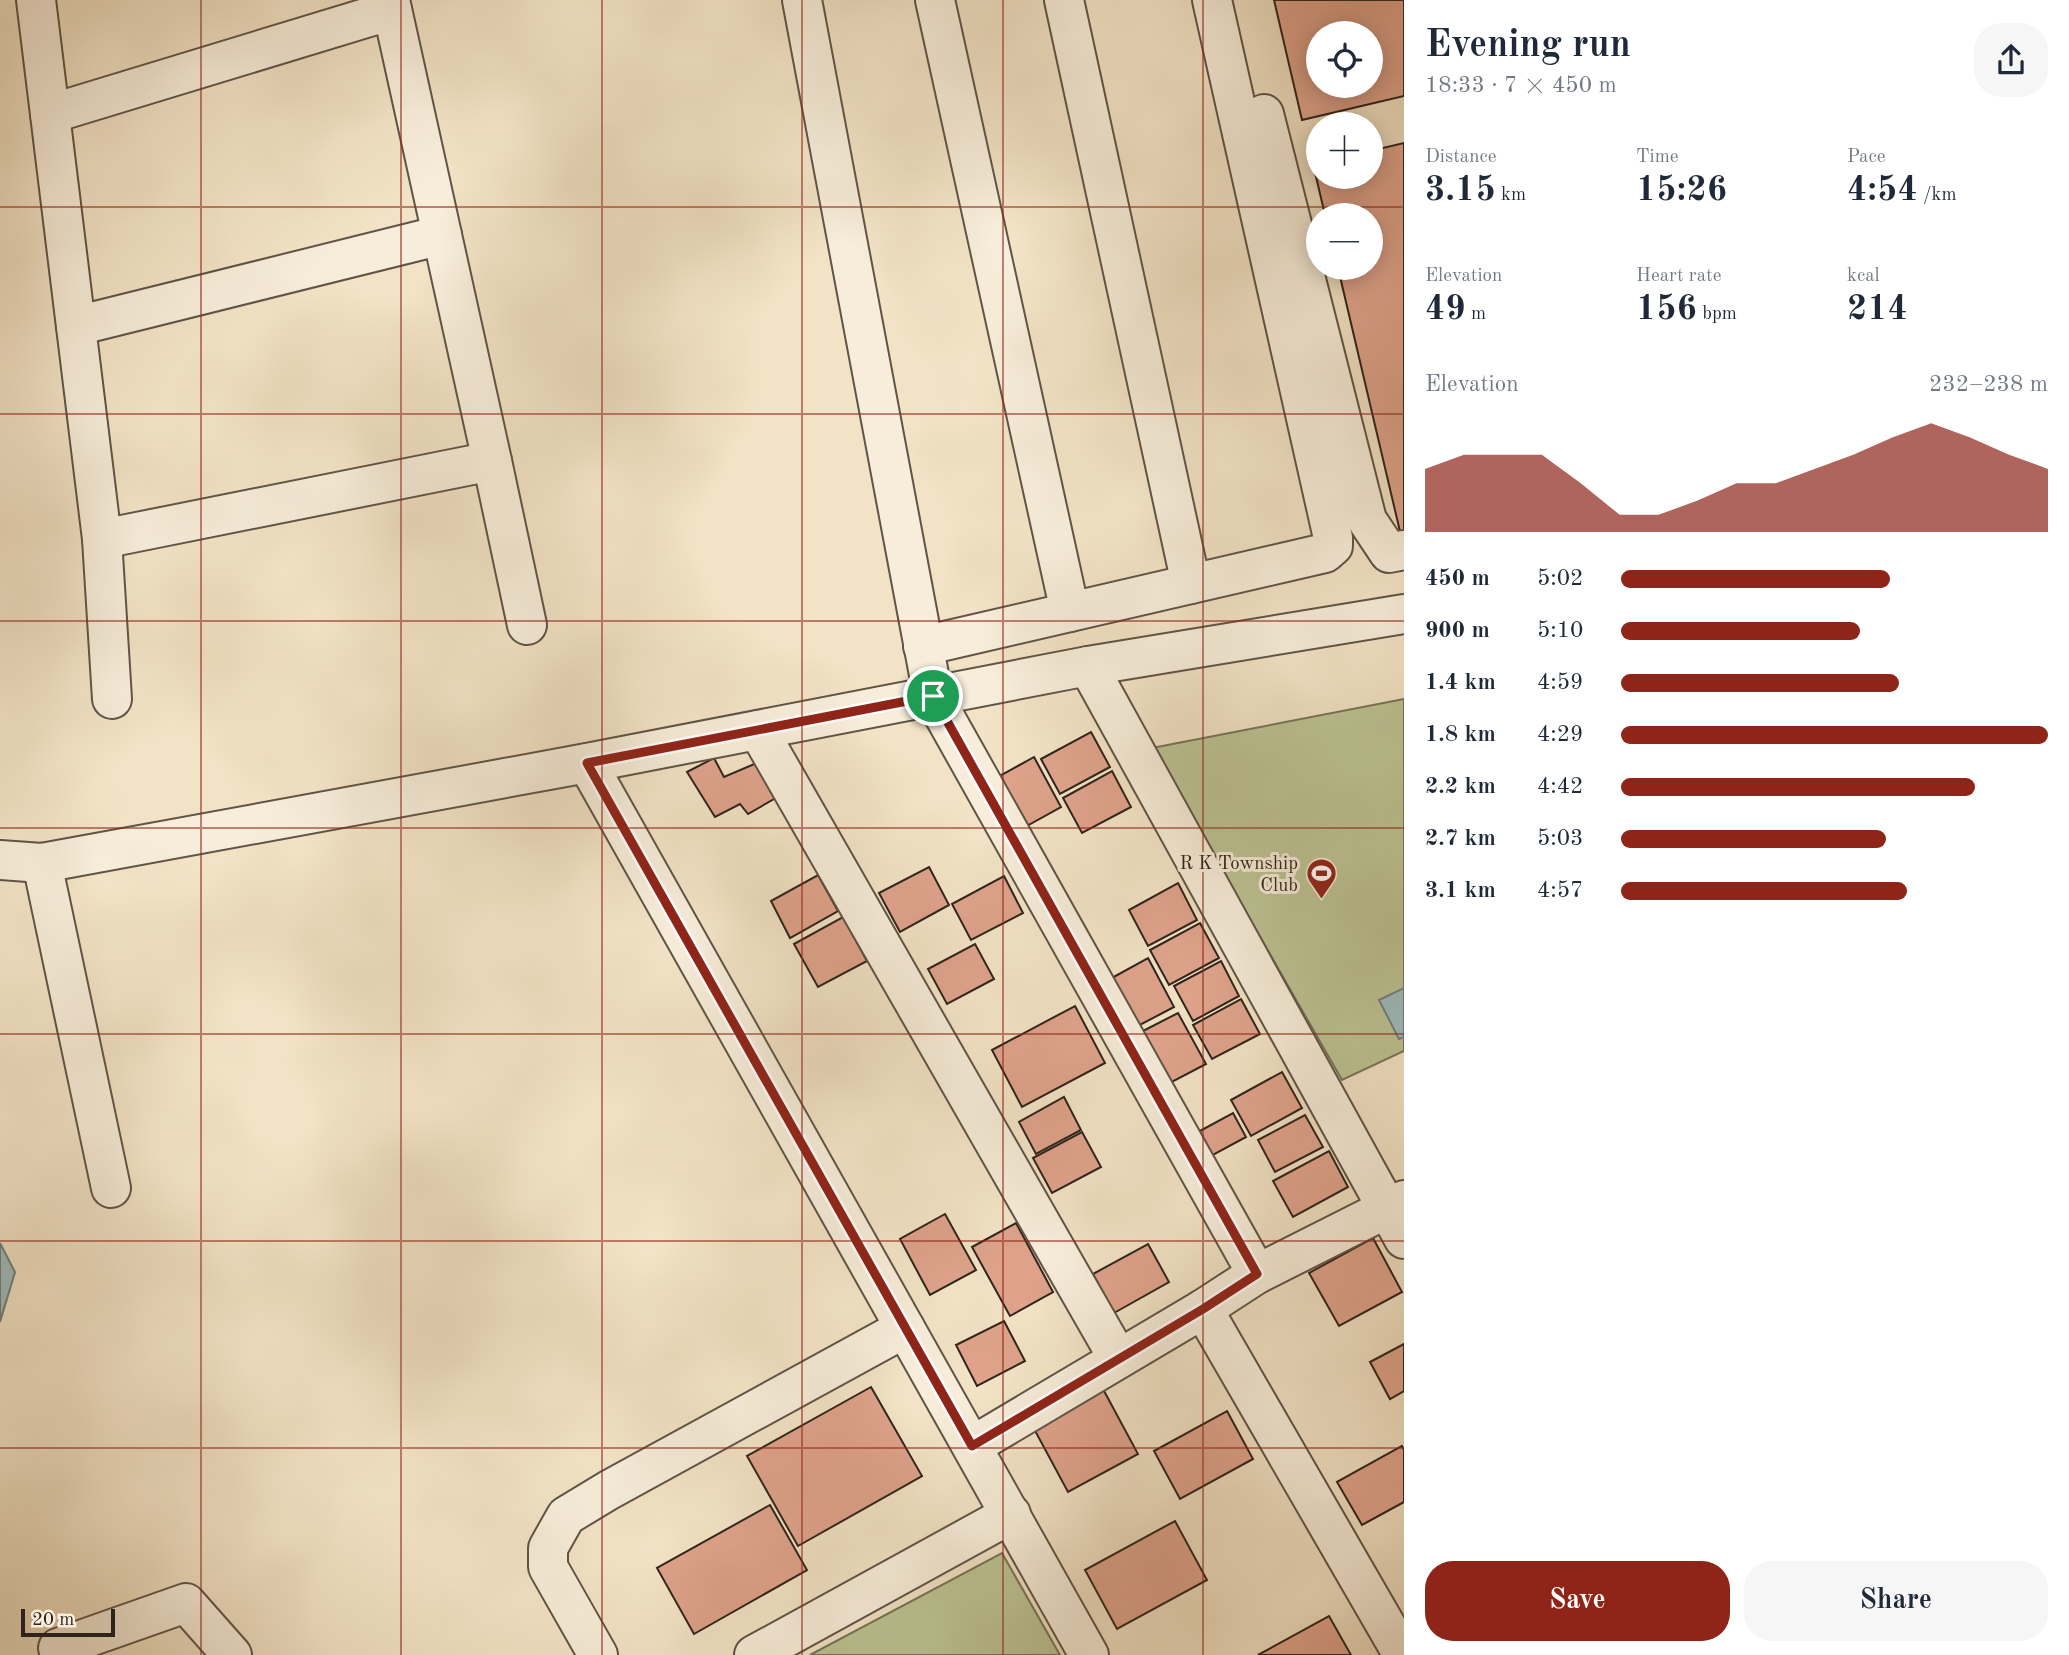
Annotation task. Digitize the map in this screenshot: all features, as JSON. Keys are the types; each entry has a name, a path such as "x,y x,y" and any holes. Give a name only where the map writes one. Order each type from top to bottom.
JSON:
{"street":[{"path":"36,0 102,539 112,699"},
{"path":"802,0 933,696 1257,1274"},
{"path":"935,0 1070,612"},
{"path":"1064,0 1191,584"},
{"path":"923,646 1325,553 1333,546 1212,0"},
{"path":"1235,0 1367,520 1389,552 1404,550"},
{"path":"50,114 391,5 527,625"},
{"path":"76,326 442,235"},
{"path":"102,539 492,461"},
{"path":"0,860 42,863 587,763 1088,666 1404,614"},
{"path":"972,1446 1257,1274 1398,1216 1088,666"},
{"path":"758,730 1118,1358"},
{"path":"587,763 1089,1655"},
{"path":"42,863 111,1188"},
{"path":"1203,1309 1403,1655"},
{"path":"598,1655 548,1567 548,1548 566,1516 905,1328"},
{"path":"754,1655 1011,1514"},
{"path":"60,1655 58,1648 186,1603 232,1655"}],"green space":[{"name":"R K Township Club","path":"1404,699 1404,1051 1342,1080 1152,748"},
{"path":"1002,1553 1060,1655 810,1655"}],"water":[{"path":"1404,988 1404,1037 1399,1039 1379,1000"},
{"path":"0,1243 15,1272 0,1322"}],"building":[{"path":"1274,0 1404,0 1404,96 1336,112 1306,112 1306,119 1302,120"},
{"path":"1404,143 1404,540 1341,280 1383,280 1383,203 1322,203 1319,189 1383,189 1383,148"},
{"path":"1091,732 1110,767 1060,794 1041,759"},
{"path":"1034,757 1061,807 1025,827 998,777"},
{"path":"714,758 724,777 759,762 781,795 748,814 740,804 715,817 687,772"},
{"path":"1112,771 1131,807 1082,833 1063,798"},
{"path":"929,867 949,905 900,932 879,893"},
{"path":"818,875 838,911 790,938 771,901"},
{"path":"1004,876 1023,913 971,940 952,904"},
{"path":"1178,883 1197,920 1148,946 1129,910"},
{"path":"843,917 867,961 818,987 794,944"},
{"path":"1200,923 1219,958 1169,985 1150,950"},
{"path":"975,944 994,979 947,1004 928,969"},
{"path":"1148,958 1174,1007 1136,1027 1110,979"},
{"path":"1221,961 1239,996 1193,1021 1174,986"},
{"path":"1241,999 1260,1034 1212,1059 1193,1025"},
{"path":"1075,1006 1105,1063 1022,1107 992,1050"},
{"path":"1178,1013 1206,1064 1168,1084 1141,1032"},
{"path":"1282,1072 1302,1108 1251,1136 1231,1100"},
{"path":"1064,1097 1081,1130 1036,1154 1019,1122"},
{"path":"1233,1113 1246,1137 1211,1156 1198,1132"},
{"path":"1305,1115 1323,1147 1275,1172 1258,1140"},
{"path":"1082,1132 1101,1167 1052,1193 1033,1158"},
{"path":"1329,1151 1348,1187 1293,1217 1273,1181"},
{"path":"945,1214 976,1270 930,1295 900,1239"},
{"path":"1016,1223 1053,1292 1010,1316 972,1247"},
{"path":"1373,1238 1402,1292 1339,1326 1309,1273"},
{"path":"1148,1244 1169,1282 1114,1313 1093,1274"},
{"path":"1004,1321 1025,1361 977,1386 956,1345"},
{"path":"1404,1344 1404,1391 1390,1399 1370,1362"},
{"path":"871,1387 922,1476 798,1546 747,1456"},
{"path":"1103,1389 1138,1454 1068,1492 1033,1427"},
{"path":"1227,1411 1253,1459 1180,1499 1154,1451"},
{"path":"1402,1446 1404,1502 1362,1525 1337,1482"},
{"path":"770,1505 807,1570 694,1634 657,1568"},
{"path":"1175,1521 1207,1580 1117,1629 1085,1570"},
{"path":"1329,1616 1351,1655 1258,1655"}],"place":[{"name":"R K Township Club","path":"1321,900"}],"route":[{"path":"933,696 1257,1274 972,1446 587,763 933,696"}]}
